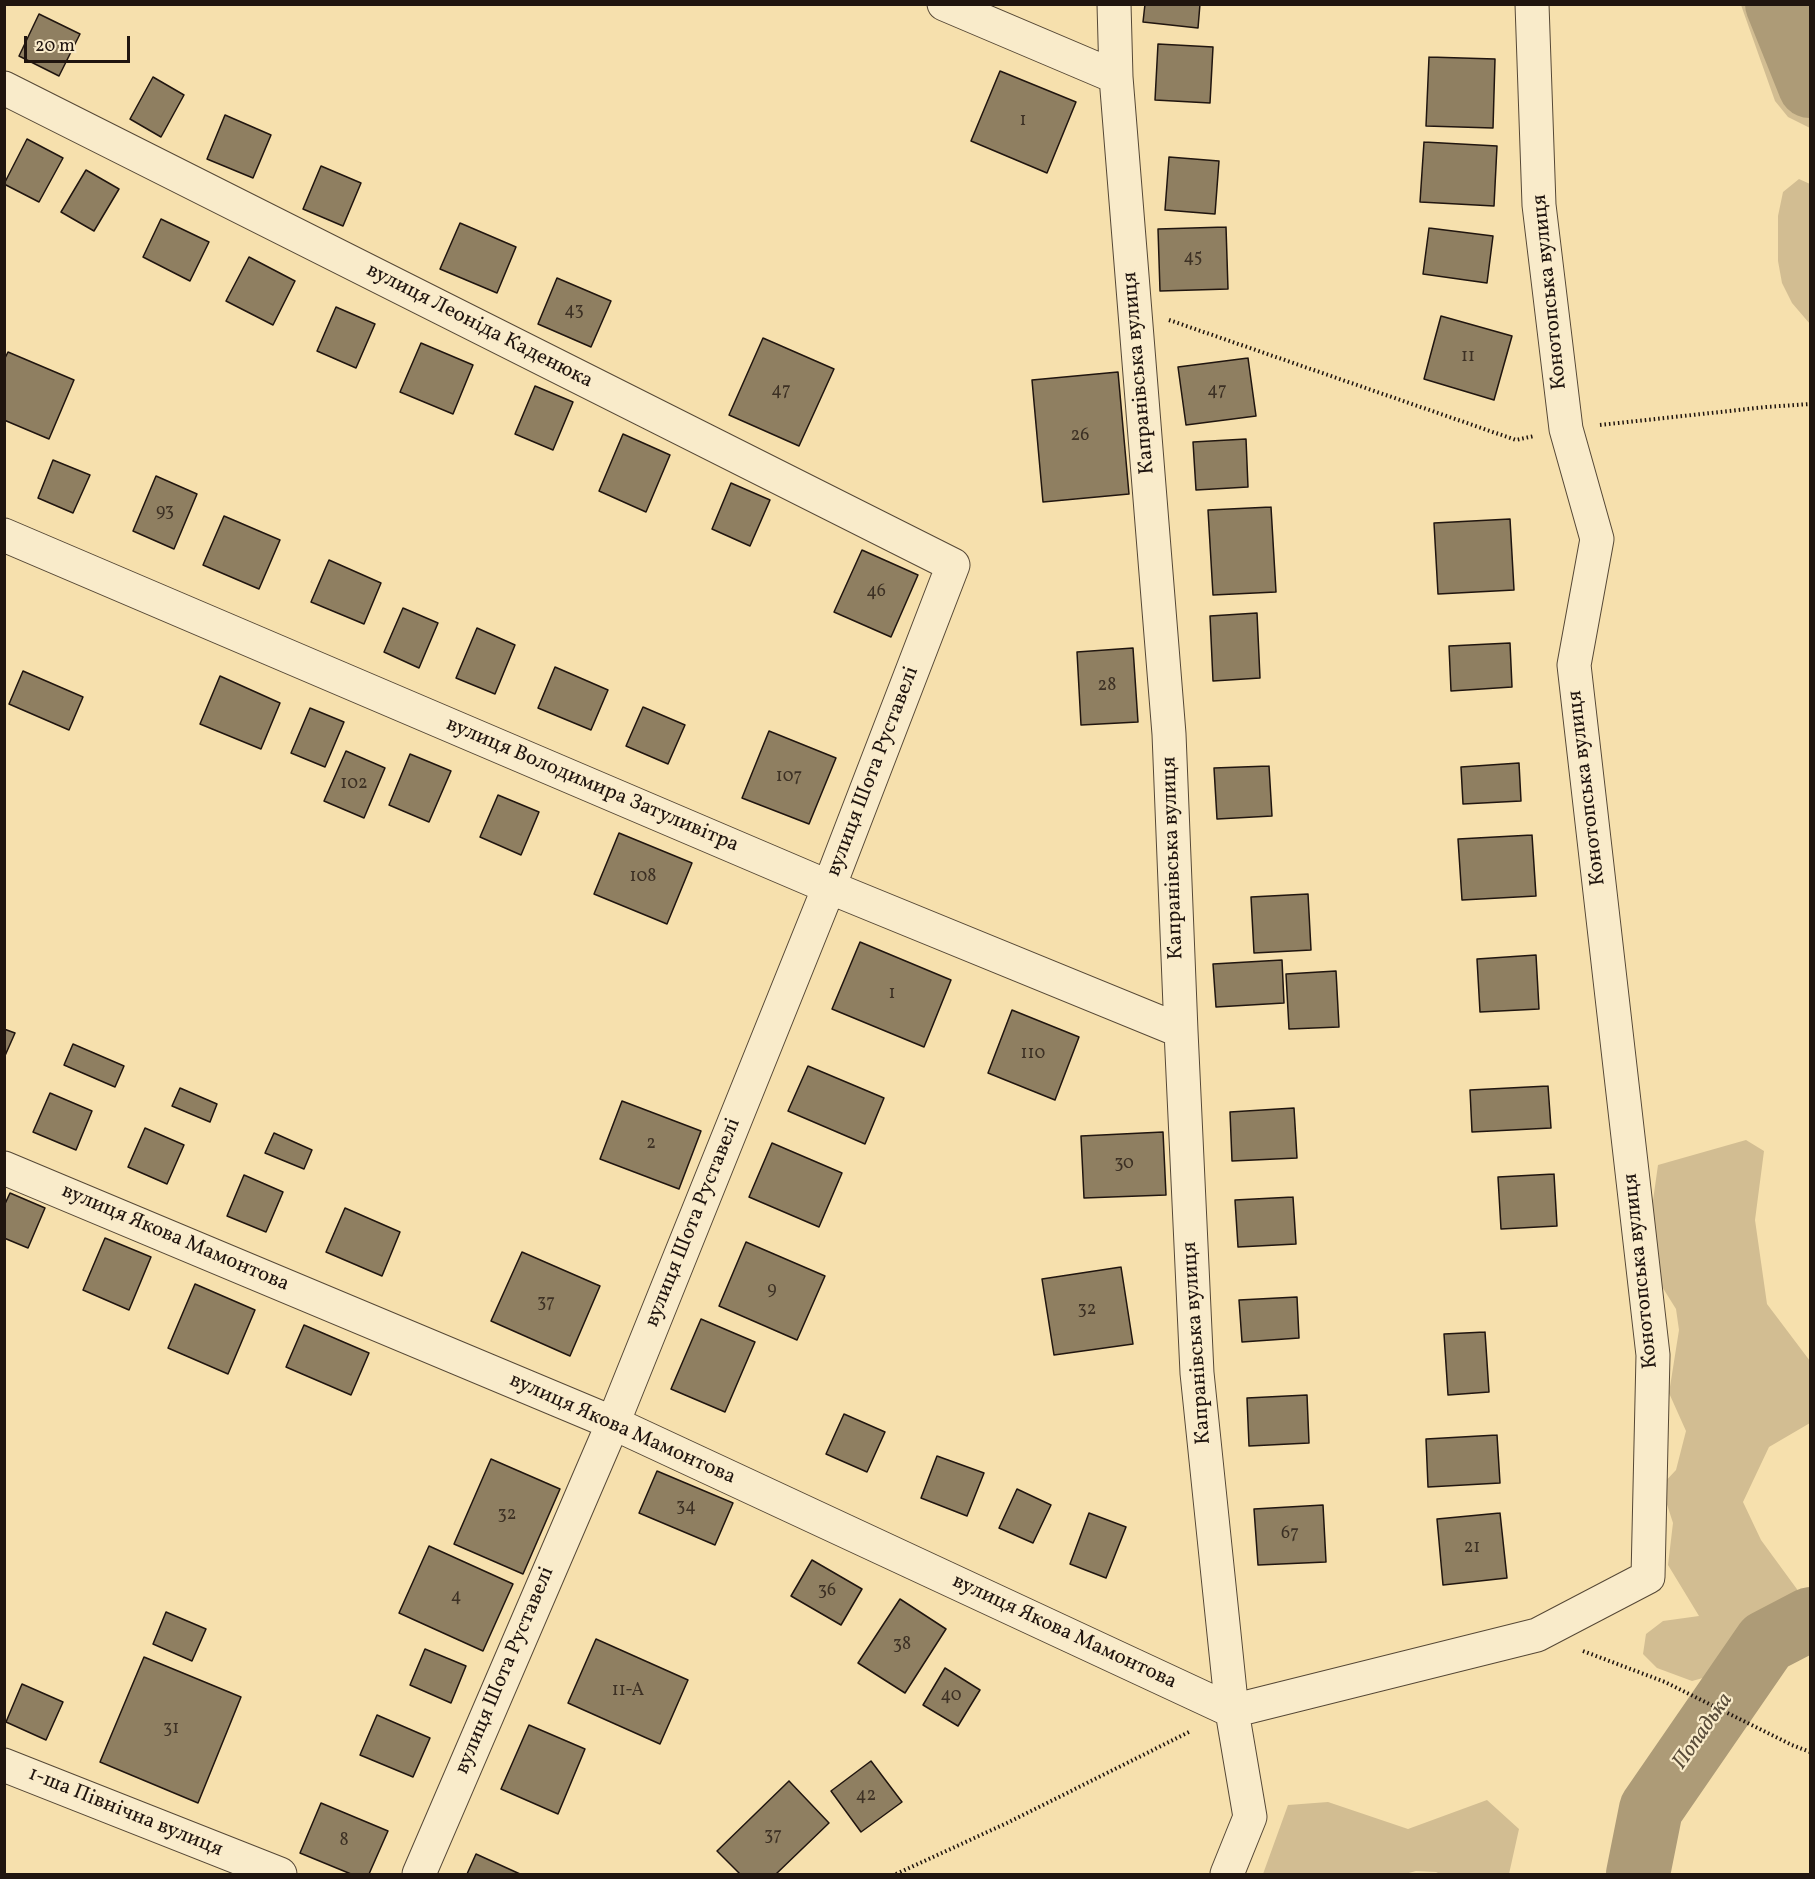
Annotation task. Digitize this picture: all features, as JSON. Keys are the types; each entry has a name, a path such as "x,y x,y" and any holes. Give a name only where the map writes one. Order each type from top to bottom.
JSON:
{"street":[{"path":"944,4 1116,77"},
{"name":"Капранівська вулиця","path":"1114,4 1116,77 1170,734 1197,1373 1232,1710 1250,1817 1227,1875"},
{"name":"Конотопська вулиця","path":"1532,4 1539,205 1566,429 1597,538 1574,665 1653,1355 1648,1577 1537,1635"},
{"name":"вулиця Леоніда Каденюка","path":"4,88 953,565"},
{"name":"вулиця Володимира Затуливітра","path":"4,535 830,887 1181,1031"},
{"name":"вулиця Шота Руставелі","path":"418,1875 613,1423 830,887 953,565"},
{"name":"вулиця Якова Мамонтова","path":"4,1168 613,1423 1232,1710"},
{"path":"1232,1710 1537,1635"},
{"name":"1-ша Північна вулиця","path":"4,1765 280,1875"}],"path":[{"path":"1134,308 1516,440 1566,429 1810,404"},
{"path":"1537,1635 1665,1682 1810,1752"},
{"path":"896,1875 1007,1823 1232,1710"}],"shaded area":[{"path":"1741,5 1810,5 1810,128 1788,117 1775,101"},
{"path":"1799,179 1810,184 1810,324 1792,303 1782,283 1778,261 1778,216 1783,192"},
{"path":"1746,1140 1764,1151 1755,1220 1767,1304 1810,1361 1810,1423 1769,1447 1743,1502 1761,1540 1810,1607 1810,1632 1772,1659 1692,1681 1657,1668 1643,1654 1646,1634 1663,1621 1699,1616 1668,1565 1673,1523 1661,1486 1676,1470 1686,1431 1669,1393 1679,1330 1676,1309 1651,1269 1649,1229 1658,1165"},
{"path":"1487,1800 1519,1829 1509,1874 1440,1874 1416,1871 1405,1874 1263,1874 1288,1805 1328,1802 1408,1829"}],"building":[{"path":"1145,4 1200,4 1198,28 1143,22"},
{"path":"39,14 80,34 59,76 19,56"},
{"path":"1158,44 1213,47 1210,103 1155,100"},
{"path":"1429,57 1495,59 1493,128 1426,126"},
{"path":"1000,71 1076,102 1047,173 971,141"},
{"path":"153,77 184,95 161,137 130,119"},
{"path":"225,115 271,135 253,178 207,159"},
{"path":"27,139 63,158 39,202 4,184"},
{"path":"1424,142 1497,146 1494,206 1420,202"},
{"path":"1169,157 1219,161 1215,214 1165,210"},
{"path":"321,166 361,183 343,226 303,209"},
{"path":"86,170 119,189 94,231 61,212"},
{"path":"161,219 209,242 190,281 143,257"},
{"path":"460,223 516,247 497,293 440,269"},
{"path":"1226,227 1228,289 1160,291 1158,229"},
{"path":"1429,228 1493,236 1487,283 1423,274"},
{"path":"249,257 295,281 273,325 226,301"},
{"path":"557,278 611,301 591,347 538,324"},
{"path":"336,307 375,324 356,368 317,351"},
{"path":"1441,316 1512,336 1494,400 1424,379"},
{"path":"763,338 834,369 799,446 729,415"},
{"path":"421,343 473,365 453,414 400,392"},
{"path":"8,352 74,380 49,439 4,420 4,360"},
{"path":"1248,358 1256,416 1186,425 1178,367"},
{"path":"1118,372 1129,494 1043,502 1032,380"},
{"path":"535,386 573,402 553,450 515,434"},
{"path":"623,434 670,455 646,512 599,491"},
{"path":"1246,439 1248,487 1196,490 1193,442"},
{"path":"53,460 90,475 73,513 38,498"},
{"path":"156,476 197,494 174,549 133,531"},
{"path":"731,483 770,500 750,546 712,529"},
{"path":"1271,507 1276,592 1213,595 1208,510"},
{"path":"224,516 280,540 259,589 203,565"},
{"path":"1510,519 1514,590 1438,594 1434,523"},
{"path":"862,550 918,575 891,637 834,612"},
{"path":"329,560 381,583 364,624 311,602"},
{"path":"403,608 438,623 419,668 384,652"},
{"path":"1257,613 1260,678 1213,681 1210,616"},
{"path":"477,628 515,645 495,694 456,678"},
{"path":"1510,643 1512,687 1451,691 1449,646"},
{"path":"1133,648 1138,722 1081,725 1077,652"},
{"path":"555,667 608,690 591,730 538,708"},
{"path":"23,671 83,697 69,730 9,704"},
{"path":"220,676 280,703 261,749 200,724"},
{"path":"643,707 685,725 668,764 626,746"},
{"path":"310,708 344,722 325,767 291,753"},
{"path":"769,731 836,758 809,824 742,798"},
{"path":"346,751 385,768 364,818 324,801"},
{"path":"410,754 451,771 429,822 389,805"},
{"path":"1519,763 1521,801 1463,804 1461,767"},
{"path":"1269,766 1272,816 1217,819 1214,768"},
{"path":"498,795 539,812 521,855 480,837"},
{"path":"619,833 692,863 667,924 594,894"},
{"path":"1532,835 1536,896 1462,900 1458,839"},
{"path":"1308,894 1311,950 1254,953 1251,897"},
{"path":"860,942 951,980 924,1047 832,1009"},
{"path":"1536,955 1539,1009 1480,1012 1477,959"},
{"path":"1282,960 1284,1003 1216,1007 1213,964"},
{"path":"1336,971 1339,1027 1289,1029 1286,974"},
{"path":"1012,1010 1079,1037 1055,1100 988,1073"},
{"path":"4,1029 15,1033 4,1058"},
{"path":"73,1044 124,1066 115,1087 64,1065"},
{"path":"808,1066 884,1098 865,1144 788,1111"},
{"path":"1548,1086 1551,1128 1472,1132 1470,1090"},
{"path":"180,1088 217,1104 210,1122 172,1106"},
{"path":"50,1093 92,1111 76,1150 33,1132"},
{"path":"622,1101 701,1131 679,1189 600,1159"},
{"path":"1294,1108 1297,1158 1232,1161 1230,1112"},
{"path":"145,1128 184,1145 167,1184 128,1167"},
{"path":"1163,1132 1166,1195 1084,1198 1081,1136"},
{"path":"274,1133 312,1150 304,1169 265,1153"},
{"path":"772,1143 842,1173 819,1227 749,1197"},
{"path":"1554,1174 1557,1226 1501,1229 1498,1177"},
{"path":"244,1175 283,1192 266,1232 227,1216"},
{"path":"10,1193 45,1208 28,1248 4,1238 4,1206"},
{"path":"1293,1197 1296,1244 1238,1247 1235,1200"},
{"path":"345,1208 400,1232 382,1276 326,1252"},
{"path":"105,1238 151,1257 129,1310 83,1290"},
{"path":"746,1242 825,1276 797,1340 719,1306"},
{"path":"522,1252 600,1286 570,1356 491,1321"},
{"path":"1121,1267 1133,1344 1054,1355 1042,1279"},
{"path":"195,1284 255,1310 228,1374 168,1348"},
{"path":"1297,1297 1299,1338 1242,1342 1239,1300"},
{"path":"701,1319 755,1342 725,1412 671,1389"},
{"path":"304,1325 369,1353 351,1395 286,1367"},
{"path":"1485,1332 1489,1392 1448,1395 1444,1334"},
{"path":"1307,1395 1309,1443 1249,1446 1247,1398"},
{"path":"844,1414 885,1432 867,1472 826,1454"},
{"path":"1497,1435 1500,1483 1428,1487 1426,1439"},
{"path":"937,1456 984,1473 967,1516 921,1498"},
{"path":"491,1459 560,1489 523,1574 454,1544"},
{"path":"657,1471 733,1503 715,1545 639,1513"},
{"path":"1017,1489 1051,1505 1033,1543 999,1528"},
{"path":"1323,1505 1326,1562 1258,1565 1254,1509"},
{"path":"1089,1513 1126,1527 1106,1578 1070,1564"},
{"path":"1500,1513 1507,1578 1443,1585 1437,1519"},
{"path":"429,1546 513,1584 483,1651 399,1613"},
{"path":"812,1560 862,1589 841,1625 791,1596"},
{"path":"900,1599 946,1629 905,1693 858,1663"},
{"path":"166,1612 206,1629 192,1661 153,1644"},
{"path":"596,1639 688,1680 660,1744 568,1703"},
{"path":"425,1649 466,1666 451,1703 410,1685"},
{"path":"144,1657 241,1697 198,1803 100,1762"},
{"path":"945,1668 980,1690 958,1726 923,1705"},
{"path":"22,1684 63,1702 46,1740 6,1722"},
{"path":"377,1715 430,1738 413,1777 360,1755"},
{"path":"529,1725 585,1749 558,1814 501,1789"},
{"path":"871,1761 902,1802 861,1832 831,1791"},
{"path":"789,1781 829,1823 776,1874 740,1874 717,1851"},
{"path":"321,1803 388,1831 369,1874 351,1874 300,1853"},
{"path":"476,1854 520,1874 467,1874"}],"waterway":[{"name":"Попадька","path":"1777,4 1810,86"},
{"name":"Попадька","path":"1638,1874 1651,1809 1766,1642 1810,1619"}]}
